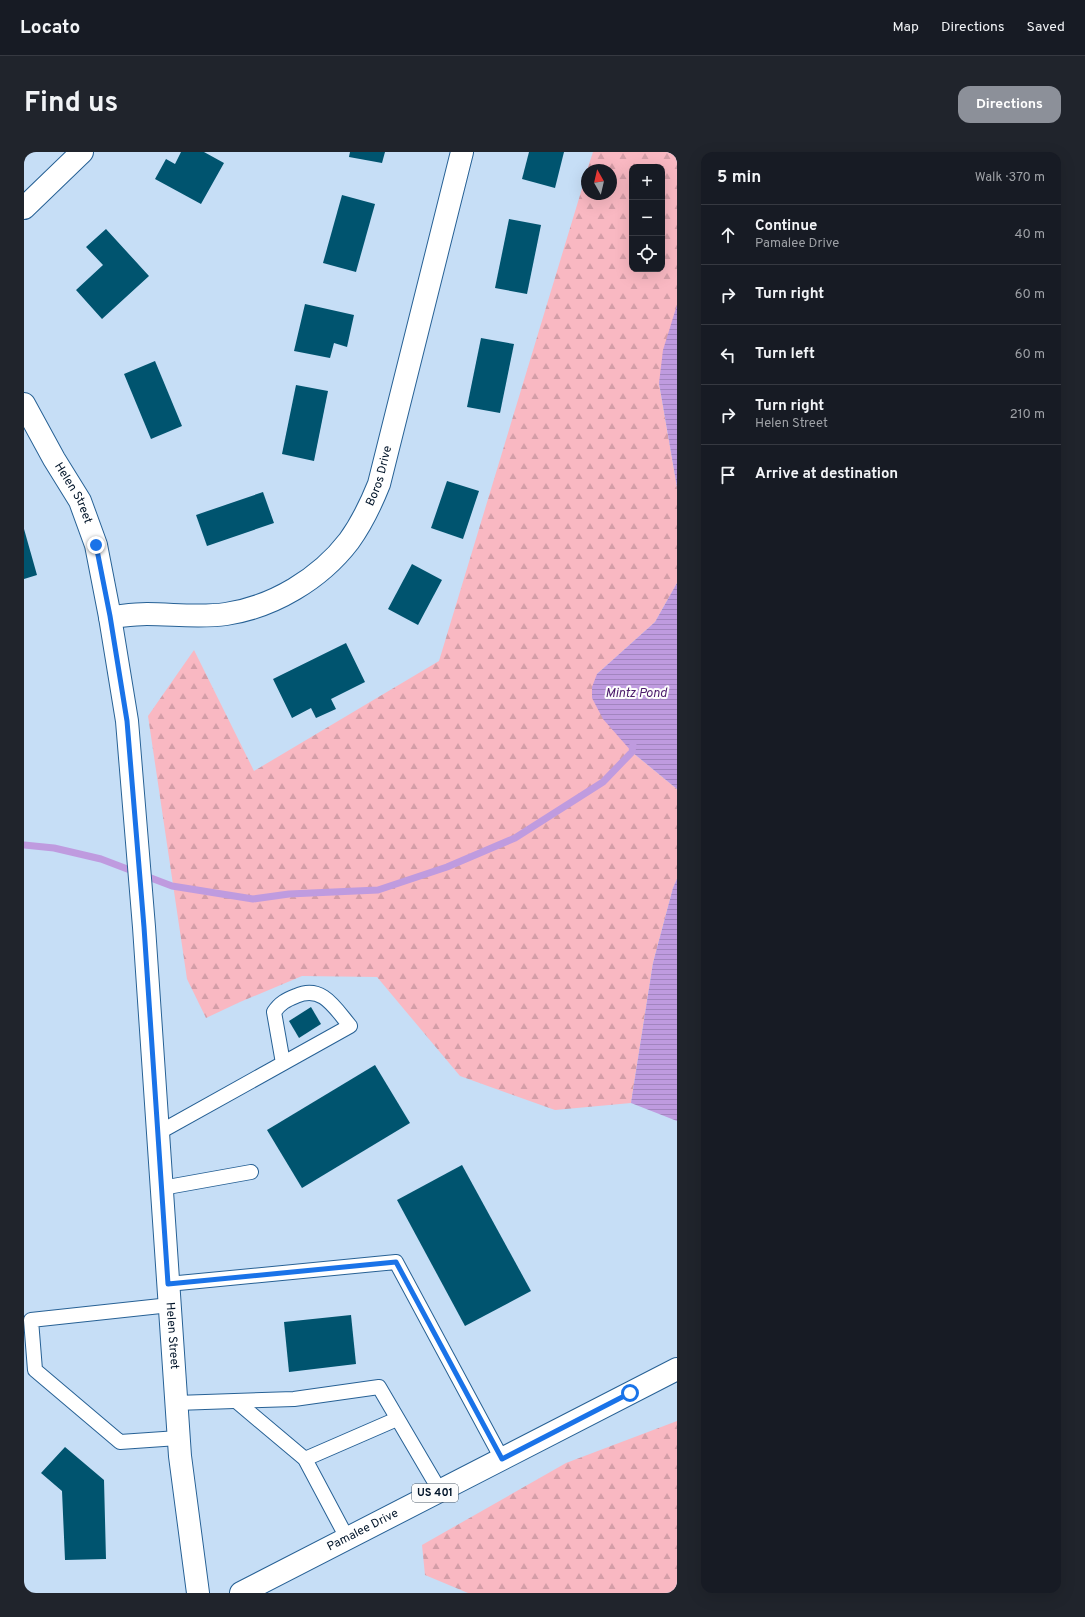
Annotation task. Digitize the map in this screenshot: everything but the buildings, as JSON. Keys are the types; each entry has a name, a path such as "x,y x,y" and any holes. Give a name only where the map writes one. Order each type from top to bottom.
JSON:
{"street":[{"path":"24,208 82,152"},
{"name":"Boros Drive","path":"110,616 145,614 194,616 226,614 258,606 301,585 327,565 349,541 366,514 379,484 462,152"},
{"name":"Helen Street","path":"24,406 80,501 96,545 110,616 127,721 144,927 178,1438 198,1593"},
{"name":"Pamalee Drive","path":"241,1593 677,1369"}],"lane":[{"path":"158,1132 283,1063 350,1026 327,999 317,993 304,992 281,1003 274,1012 283,1063"},
{"path":"162,1188 250,1172"},
{"path":"178,1438 120,1442 35,1370 31,1320 169,1295 396,1262 502,1459"},
{"path":"176,1404 294,1399 379,1387 440,1491"},
{"path":"236,1401 304,1459 347,1538"},
{"path":"304,1459 397,1418"}],"green space":[{"path":"593,152 677,152 677,314 659,383 677,487 677,583 655,622 597,674 632,752 677,789 677,879 673,888 653,963 631,1103 555,1110 460,1076 377,977 302,976 206,1018 187,979 148,716 194,650 254,771 439,661 581,192 581,200 617,200 617,164 589,164"},
{"path":"677,1421 677,1593 468,1593 425,1575 422,1545 566,1463"}],"water":[{"path":"677,305 677,487 659,383 663,350"},
{"name":"Mintz Pond","path":"677,583 677,789 632,752 603,719 592,698 592,687 597,674 655,622"},
{"path":"677,879 677,1121 631,1103 653,963 673,888"}],"waterway":[{"path":"24,845 54,848 101,859 172,886 253,899 289,894 378,890 447,867 515,838 603,782 632,752 633,744"}],"route":[{"path":"96,545 110,616 127,721 144,927 168,1284 396,1262 502,1459 630,1393"}]}
